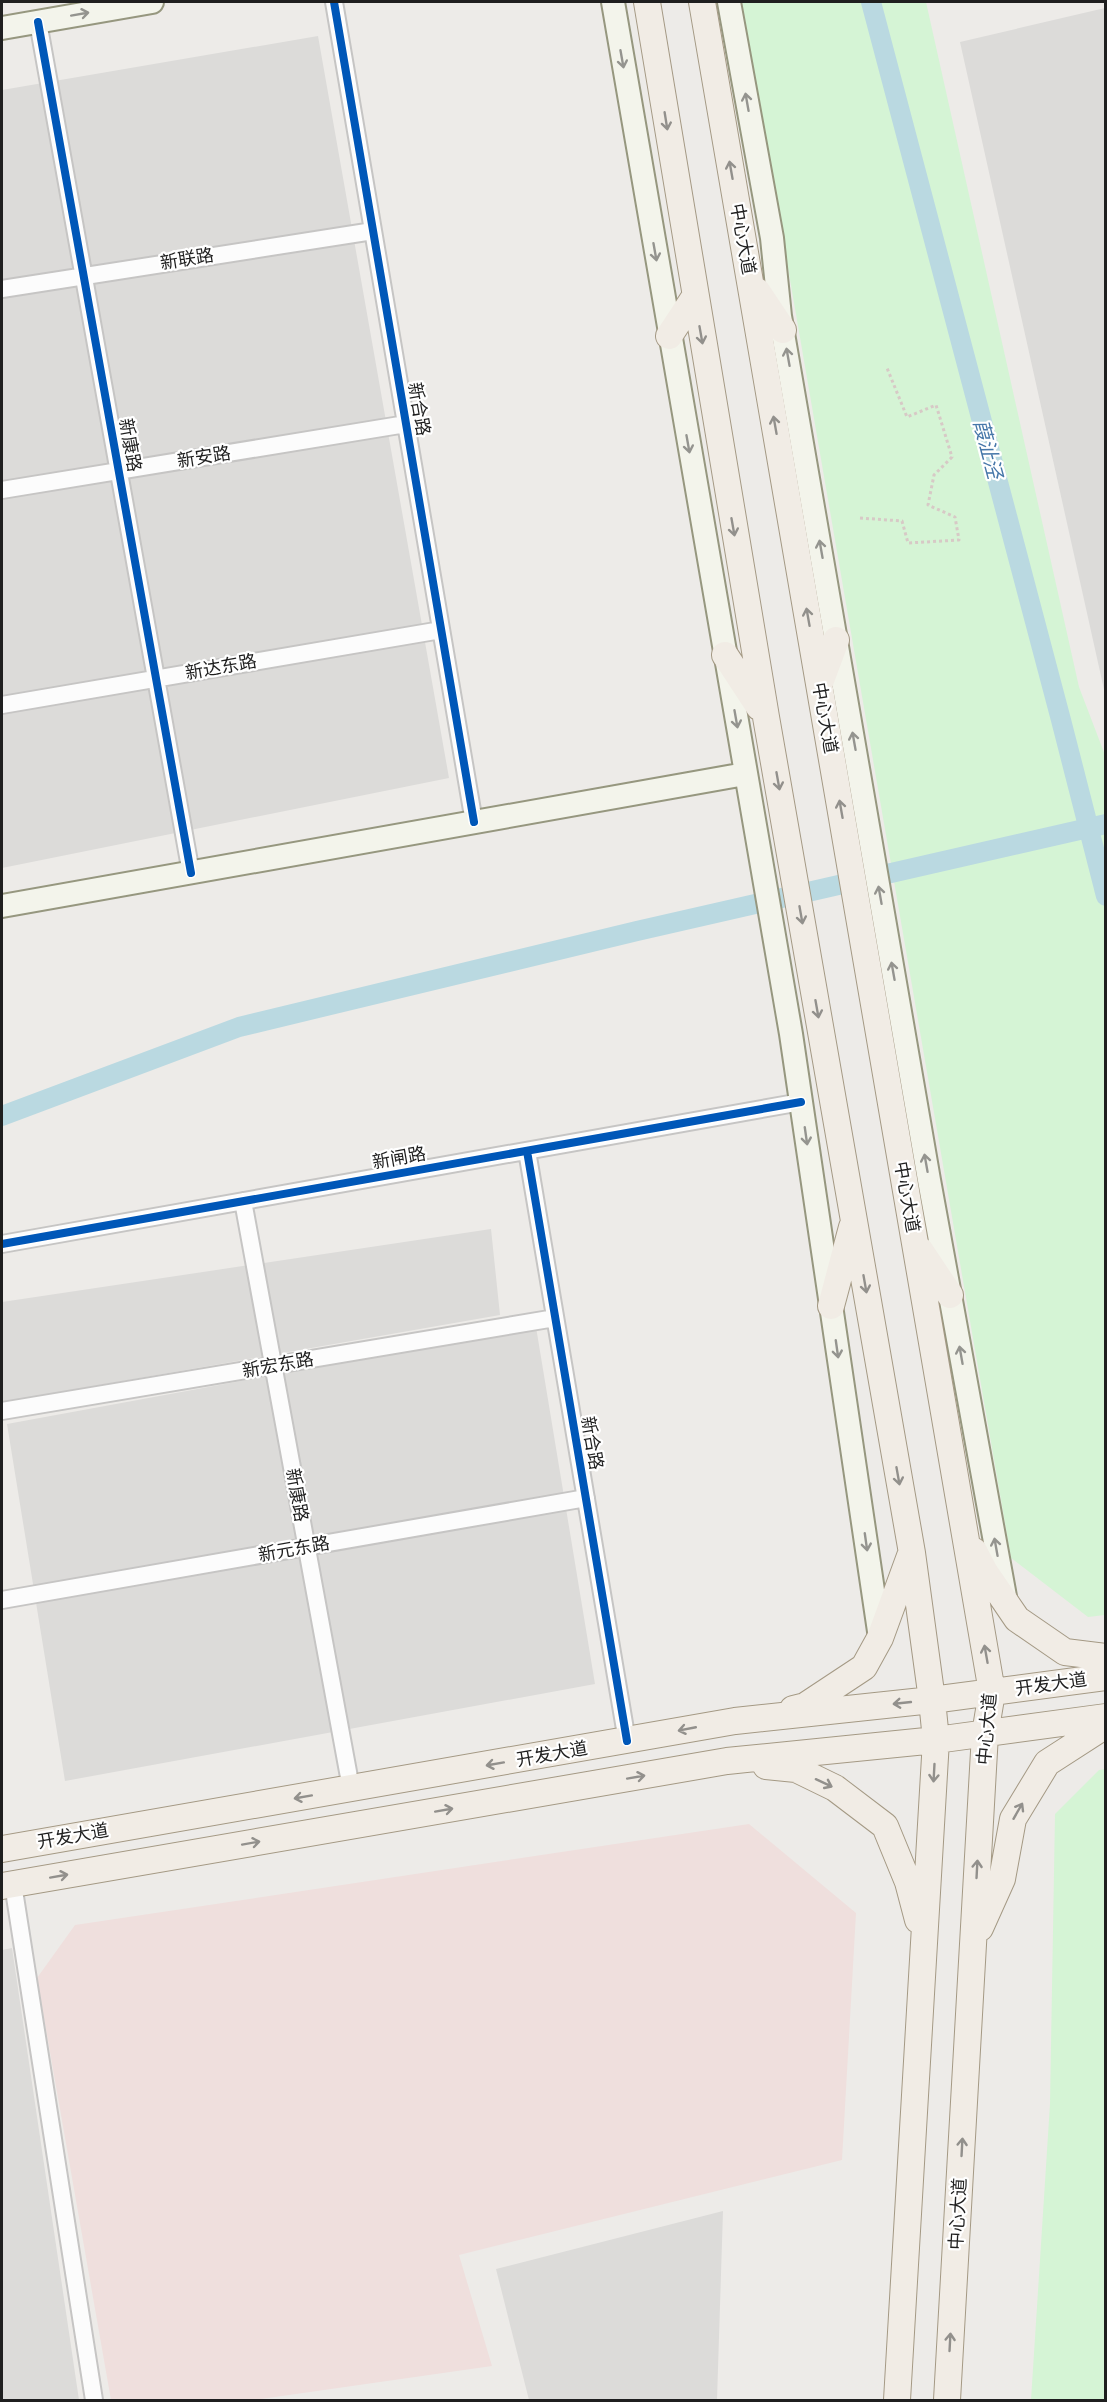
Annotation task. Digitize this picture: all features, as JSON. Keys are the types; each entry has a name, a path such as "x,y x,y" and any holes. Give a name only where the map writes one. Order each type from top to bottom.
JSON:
{"main road":[{"path":"2,28 152,2"},
{"path":"613,2 777,953 880,1638"},
{"path":"647,2 694,298 765,717 912,1553 932,1700 936,1740 897,2400"},
{"name":"中心大道","path":"702,2 820,683 863,864 915,1243 992,1692 985,1734 947,2400"},
{"path":"729,2 772,238 783,330 836,639 863,864"},
{"path":"751,282 783,330"},
{"path":"669,336 694,298"},
{"path":"820,683 836,639"},
{"path":"725,655 765,717"},
{"path":"2,906 745,774"},
{"path":"874,933 950,1295 1006,1604"},
{"path":"831,1306 854,1221"},
{"path":"915,1243 950,1295"},
{"path":"965,1534 985,1572 1017,1619 1065,1652 1106,1657"},
{"path":"735,1721 805,1706 864,1666 880,1638 912,1553"},
{"name":"开发大道","path":"2,1849 735,1721 932,1700 1106,1677"},
{"name":"开发大道","path":"7,1885 727,1761 936,1740 1106,1717"},
{"path":"973,1945 1002,1879 1013,1819 1047,1763 1087,1735 1106,1725"},
{"path":"727,1761 796,1769 835,1788 885,1826 908,1882 924,1943"}],"street":[{"name":"新合路","path":"334,2 474,822"},
{"name":"新康路","path":"38,22 191,873"},
{"name":"新联路","path":"2,290 373,231"},
{"name":"新安路","path":"2,490 406,424"},
{"name":"新达东路","path":"2,705 441,630"},
{"name":"新闸路","path":"2,1244 801,1102"},
{"name":"新合路","path":"527,1151 627,1741"},
{"name":"新康路","path":"243,1201 351,1788"},
{"name":"新宏东路","path":"2,1411 555,1318"},
{"name":"新元东路","path":"2,1600 586,1498"},
{"path":"7,1885 94,2400"}],"path":[{"path":"860,518 902,521 908,543 959,540 956,516 928,505 934,475 952,457 936,405 907,417 887,368"}],"shaded area":[{"path":"1106,8 1105,694 960,42"},
{"path":"318,36 449,778 2,868 2,90"},
{"path":"491,1229 500,1315 2,1402 2,1302"},
{"path":"536,1327 595,1684 65,1781 7,1424"},
{"path":"749,1824 856,1913 842,2160 459,2255 492,2366 254,2400 111,2400 37,1978 75,1925"},
{"path":"12,1948 79,2400 2,2400 2,1950"},
{"path":"723,2211 717,2400 529,2400 496,2269"}],"green space":[{"path":"742,2 926,2 1079,687 1105,755 1105,1615 1088,1617 1011,1558"},
{"path":"1105,1769 1105,2400 1031,2400 1050,2104 1055,1814 1099,1770"}],"waterway":[{"name":"葭沚泾","path":"871,2 1106,896"},
{"path":"2,1116 239,1027 637,931 1106,824"}],"cycle path":[{"path":"334,2 474,822"},
{"path":"38,22 191,873"},
{"path":"2,1244 801,1102"},
{"path":"527,1151 627,1741"}]}
